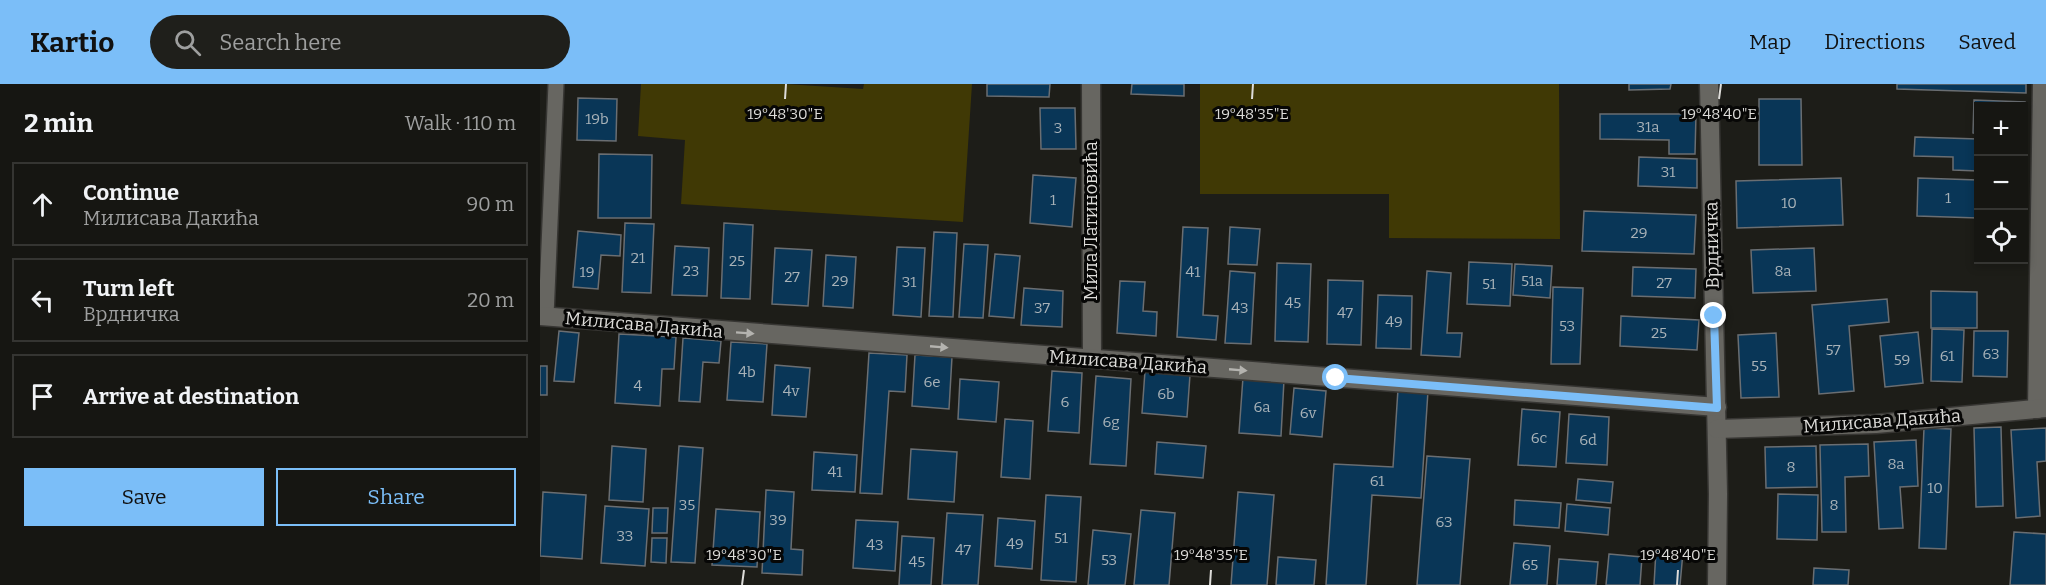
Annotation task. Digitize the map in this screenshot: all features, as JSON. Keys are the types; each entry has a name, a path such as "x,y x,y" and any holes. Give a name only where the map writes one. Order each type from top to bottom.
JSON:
{"street":[{"name":"Мила Латиновића","path":"1091,84 1092,359"},
{"name":"Врдничка","path":"1709,84 1718,429 1717,585"},
{"path":"2041,408 2042,84"},
{"name":"Милисава Дакића","path":"543,316 1717,408"},
{"name":"Милисава Дакића","path":"1718,429 1876,424 2041,408"}],"lane":[{"path":"543,316 555,84"}],"shaded area":[{"path":"641,84 785,84 863,89 864,84 972,84 963,222 681,204 685,140 638,136"},
{"path":"1200,84 1559,84 1560,239 1389,238 1389,194 1200,194"}],"building":[{"path":"987,84 1050,84 1049,97 987,96"},
{"path":"1132,84 1184,84 1184,96 1131,94"},
{"path":"1629,84 1671,84 1670,89 1629,90"},
{"path":"1897,84 2026,84 2026,93 1897,89"},
{"path":"578,98 617,99 616,141 577,140"},
{"path":"1759,99 1801,99 1802,165 1759,165"},
{"path":"1974,100 2025,102 1974,102 1973,133"},
{"path":"1040,108 1075,108 1076,149 1041,149"},
{"path":"1600,114 1696,114 1695,154 1669,154 1669,140 1600,139"},
{"path":"1915,137 1974,139 1974,171 1953,170 1953,157 1914,156"},
{"path":"599,154 652,155 651,218 598,218"},
{"path":"1639,157 1697,159 1697,188 1638,186"},
{"path":"1033,175 1076,178 1072,227 1030,223"},
{"path":"1841,178 1843,225 1737,228 1736,181"},
{"path":"1918,178 1974,180 1974,218 1917,216"},
{"path":"1584,211 1696,215 1694,254 1582,251"},
{"path":"625,223 654,224 651,293 622,292"},
{"path":"724,223 753,225 750,299 721,298"},
{"path":"1183,227 1208,228 1203,315 1218,316 1216,340 1177,337"},
{"path":"1230,227 1260,229 1257,265 1228,264"},
{"path":"578,231 621,235 620,256 601,255 598,289 573,287"},
{"path":"934,232 957,233 953,317 929,316"},
{"path":"964,244 988,245 983,318 959,317"},
{"path":"675,246 709,248 707,296 672,295"},
{"path":"897,247 925,248 921,317 893,315"},
{"path":"775,248 812,250 808,306 772,304"},
{"path":"1814,248 1816,291 1753,293 1751,250"},
{"path":"995,254 1020,256 1014,318 989,316"},
{"path":"826,255 856,257 853,308 823,306"},
{"path":"1469,262 1512,264 1510,306 1467,304"},
{"path":"1277,263 1311,264 1308,342 1275,341"},
{"path":"1515,264 1552,266 1550,298 1513,295"},
{"path":"1633,267 1696,269 1695,298 1632,296"},
{"path":"1230,271 1255,273 1251,344 1225,343"},
{"path":"1427,271 1451,273 1447,333 1462,333 1460,357 1421,355"},
{"path":"1328,280 1363,281 1361,345 1327,344"},
{"path":"1120,281 1145,282 1143,311 1157,312 1156,336 1117,333"},
{"path":"1553,287 1583,288 1580,364 1551,364"},
{"path":"1024,288 1063,291 1062,327 1021,325"},
{"path":"1931,291 1977,292 1977,328 1931,328"},
{"path":"1378,295 1412,296 1411,349 1376,348"},
{"path":"1887,299 1889,322 1849,326 1854,391 1819,394 1812,305"},
{"path":"1621,316 1699,320 1697,350 1620,346"},
{"path":"1932,329 1964,330 1962,382 1931,381"},
{"path":"559,331 579,333 574,382 554,381"},
{"path":"1974,331 2008,331 2007,377 1973,376"},
{"path":"1918,332 1923,383 1885,387 1880,336"},
{"path":"1776,333 1779,397 1741,398 1738,335"},
{"path":"619,334 676,337 674,369 662,369 660,406 615,403"},
{"path":"683,338 721,341 719,363 703,362 700,402 679,401"},
{"path":"731,342 767,344 763,402 727,400"},
{"path":"869,353 907,355 905,392 889,391 882,494 860,493"},
{"path":"915,355 952,357 949,409 912,406"},
{"path":"775,365 810,368 806,417 772,415"},
{"path":"540,366 547,366 547,395 540,395"},
{"path":"1052,371 1082,373 1079,433 1048,431"},
{"path":"1145,371 1190,375 1187,417 1142,413"},
{"path":"1096,376 1131,379 1126,466 1090,464"},
{"path":"1243,377 1284,380 1281,436 1239,433"},
{"path":"960,379 999,382 996,422 958,419"},
{"path":"1294,388 1326,391 1322,437 1290,434"},
{"path":"1398,389 1428,391 1421,498 1372,495 1366,585 1326,585 1334,464 1393,467"},
{"path":"1522,409 1560,412 1556,467 1518,465"},
{"path":"1569,414 1609,417 1607,465 1566,463"},
{"path":"1005,419 1033,421 1030,479 1001,477"},
{"path":"2001,427 2003,506 1976,507 1974,428"},
{"path":"1924,428 1951,429 1946,549 1919,548"},
{"path":"2046,428 2046,461 2037,462 2040,516 2016,518 2011,430"},
{"path":"1916,440 1918,486 1900,487 1903,528 1879,529 1874,442"},
{"path":"1157,442 1206,446 1203,478 1155,474"},
{"path":"1868,444 1869,476 1845,477 1846,532 1822,532 1820,445"},
{"path":"612,446 646,449 643,502 609,500"},
{"path":"679,446 703,448 695,563 671,562"},
{"path":"1816,446 1817,487 1766,488 1765,447"},
{"path":"911,449 957,452 954,502 908,499"},
{"path":"814,452 857,455 855,492 812,490"},
{"path":"1427,456 1470,459 1460,585 1417,585"},
{"path":"1578,479 1613,482 1611,503 1576,500"},
{"path":"766,490 794,492 791,549 803,550 802,575 762,573"},
{"path":"543,492 586,495 582,559 540,556"},
{"path":"1238,492 1274,495 1267,585 1231,585"},
{"path":"1778,494 1818,495 1817,540 1777,539"},
{"path":"1046,495 1081,497 1076,582 1041,580"},
{"path":"1515,500 1561,503 1559,528 1514,525"},
{"path":"1567,504 1610,508 1608,535 1565,531"},
{"path":"605,506 649,509 645,566 601,563"},
{"path":"653,508 668,508 667,533 652,533"},
{"path":"716,509 760,512 757,567 712,565"},
{"path":"1141,510 1175,513 1169,585 1134,585"},
{"path":"947,513 983,515 978,585 942,585"},
{"path":"998,518 1035,521 1032,569 995,566"},
{"path":"856,520 898,522 895,571 853,568"},
{"path":"1093,530 1131,534 1125,585 1088,585"},
{"path":"2014,532 2046,534 2046,585 2010,585"},
{"path":"902,536 934,538 931,585 899,585"},
{"path":"652,538 667,538 666,563 651,562"},
{"path":"1514,543 1550,546 1547,585 1510,585"},
{"path":"1656,550 1683,552 1680,585 1654,585"},
{"path":"1609,554 1642,557 1640,585 1606,585"},
{"path":"1278,557 1316,560 1314,585 1276,585"},
{"path":"1559,559 1598,562 1596,585 1557,585"},
{"path":"1814,568 1849,570 1848,585 1813,585"}],"route":[{"path":"1336,378 1717,408 1714,316"}]}
